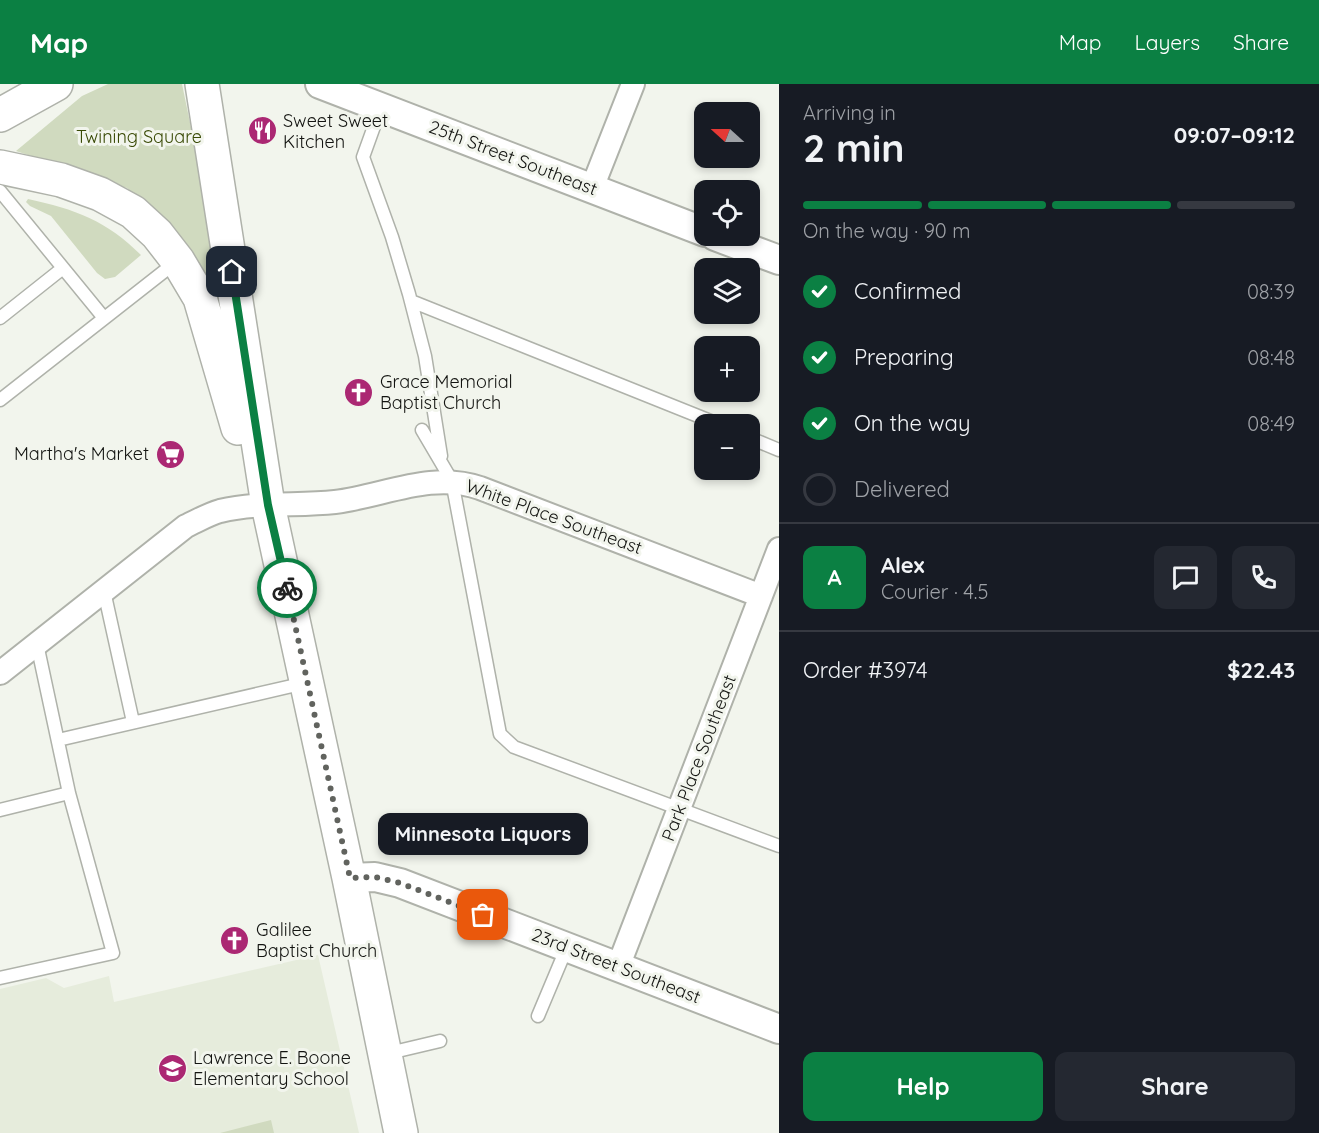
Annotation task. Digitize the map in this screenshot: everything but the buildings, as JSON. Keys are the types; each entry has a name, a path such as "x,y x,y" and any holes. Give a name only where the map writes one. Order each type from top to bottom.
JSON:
{"main road":[{"path":"0,107 29,84"},
{"path":"0,115 56,84"},
{"path":"202,84 268,505 350,878 401,1133"},
{"path":"0,167 81,186 118,202 157,234 178,261 200,298 241,439 268,505"}],"street":[{"name":"25th Street Southeast","path":"321,84 694,228"},
{"path":"592,188 633,84"},
{"path":"742,246 779,260"},
{"name":"White Place Southeast","path":"0,673 186,526 219,511 268,505 336,502 432,481 447,474 761,596"},
{"name":"Park Place Southeast","path":"618,967 779,549"},
{"name":"23rd Street Southeast","path":"350,878 375,877 400,883 779,1029"}],"lane":[{"path":"381,107 363,157 392,237 425,356 500,734 513,747 779,846"},
{"path":"0,191 104,318"},
{"path":"0,400 178,261"},
{"path":"0,318 63,268"},
{"path":"411,302 694,414"},
{"path":"422,430 447,474"},
{"path":"760,442 779,450"},
{"path":"104,591 133,722"},
{"path":"0,978 112,953 69,793 37,644"},
{"path":"58,740 307,682"},
{"path":"0,810 69,793"},
{"path":"538,1016 567,947"},
{"path":"385,1054 440,1041"}],"shaded area":[{"name":"Lawrence E. Boone Elementary School","path":"318,955 359,1133 0,1133 0,989 46,978 64,988 109,976 114,1002"}],"green space":[{"name":"Twining Square","path":"108,84 182,84 253,443 165,223 127,188 16,151 82,96"},
{"path":"28,199 61,207 89,218 116,233 141,255 115,277 105,279 97,273 51,216 30,206 26,202"},
{"path":"271,1120 274,1133 220,1133"}],"way so far":[{"path":"287,588 350,878 375,877 400,883 483,915"}],"place":[{"name":"Sweet Sweet Kitchen","path":"262,131"},
{"name":"Grace Memorial Baptist Church","path":"359,392"},
{"name":"Martha's Market","path":"170,454"},
{"name":"Minnesota Liquors","path":"483,915"},
{"name":"Galilee Baptist Church","path":"235,940"},
{"name":"Lawrence E. Boone Elementary School","path":"172,1068"}],"route":[{"path":"232,272 268,505 287,588"}]}
